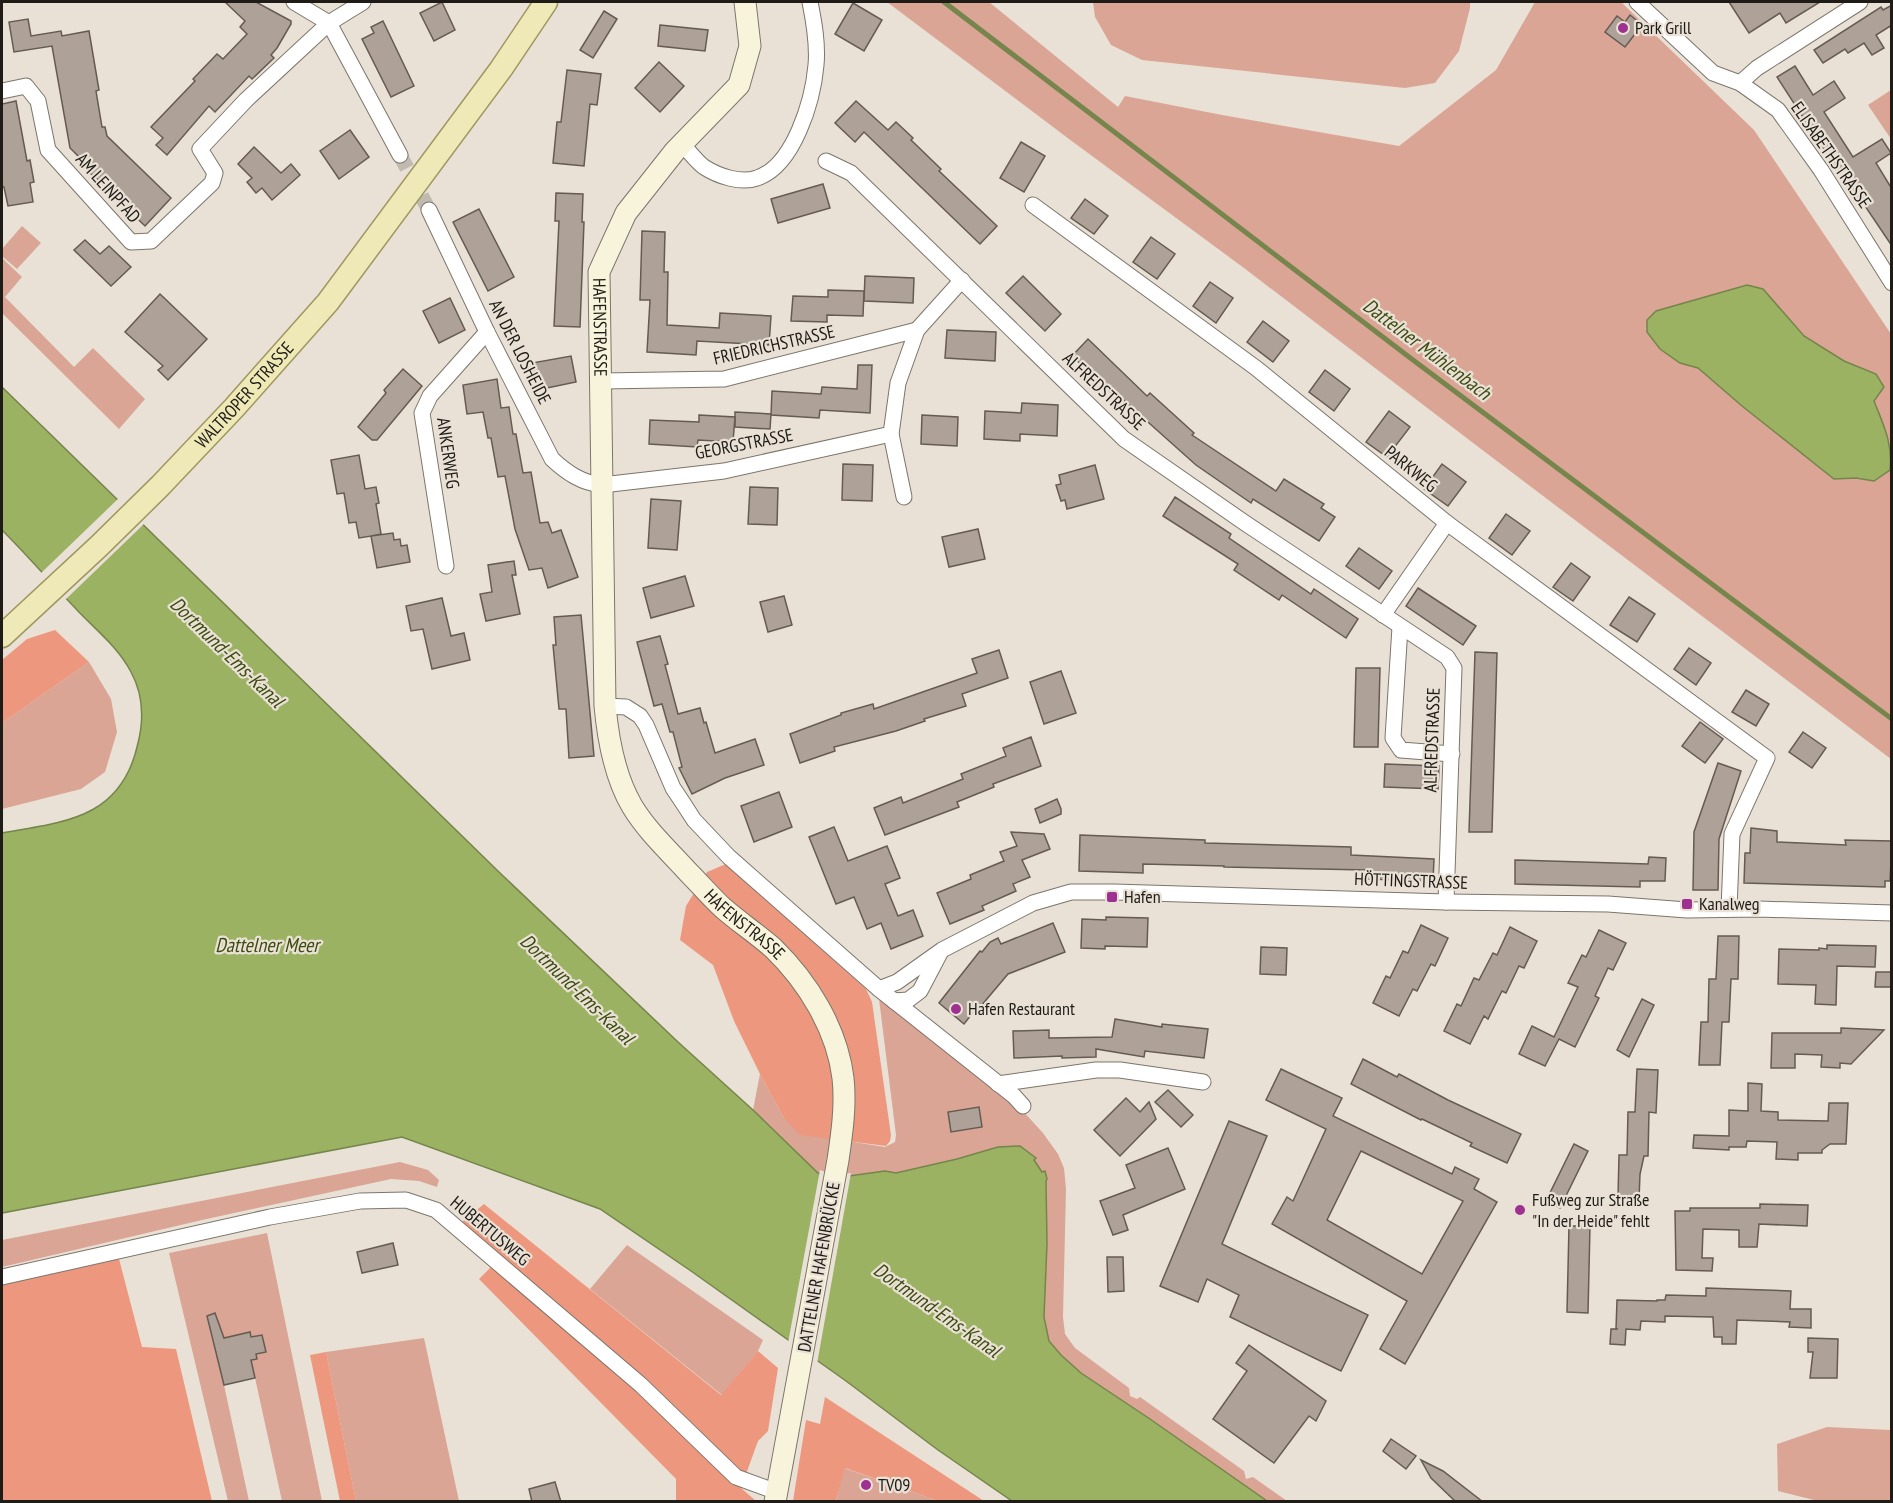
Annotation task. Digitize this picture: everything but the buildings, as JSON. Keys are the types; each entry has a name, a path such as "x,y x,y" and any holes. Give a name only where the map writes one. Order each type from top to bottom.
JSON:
{"main road":[{"name":"WALTROPER STRASSE","path":"457,128 533,2"},
{"name":"WALTROPER STRASSE","path":"2,636 160,486 234,408 328,302 501,69 546,2"}],"street":[{"path":"294,2 329,22 400,154"},
{"path":"329,22 363,2"},
{"name":"HAFENSTRASSE","path":"745,2 750,46 739,85 682,144 626,213 599,272 605,706 611,747 618,773 632,806 651,833 722,907 772,948 797,974 818,1006 834,1042 843,1078 843,1122 838,1160"},
{"path":"682,144 703,166 720,175 741,180 757,178 771,170 786,155 798,135 813,91 816,63 815,28 810,2"},
{"name":"ELISABETHSTRASSE","path":"1637,2 1713,74 1740,83 1778,110 1821,170 1892,283"},
{"path":"1740,83 1757,68 1860,2"},
{"name":"AM LEINPFAD","path":"2,91 26,86 38,101 48,150 130,242 152,241 212,183 215,173 200,149 246,100 329,22"},
{"name":"ALFREDSTRASSE","path":"826,161 851,173 1124,439 1447,657 1454,668 1446,902"},
{"name":"PARKWEG","path":"1033,205 1257,368 1447,523 1767,758 1732,834 1729,909"},
{"name":"AN DER LOSHEIDE","path":"429,210 552,459 568,474 602,485"},
{"path":"904,497 891,434 898,383 917,330 962,280"},
{"name":"FRIEDRICHSTRASSE","path":"602,381 724,379 917,330"},
{"name":"ANKERWEG","path":"446,566 422,413 430,396 488,332"},
{"name":"GEORGSTRASSE","path":"602,485 724,471 891,434"},
{"path":"1383,615 1447,523"},
{"path":"1400,627 1393,738 1401,750 1452,754"},
{"path":"605,706 626,707 640,716 673,788 694,820 729,858 879,989 1014,1096 1023,1106"},
{"name":"HÖTTINGSTRASSE","path":"879,989 897,982 942,950 1033,903 1071,892 1608,904 1687,910 1892,913"},
{"path":"894,1001 908,1000 920,991 942,950"},
{"path":"998,1084 1096,1070 1120,1070 1203,1082"},
{"name":"DATTELNER HAFENBRÜCKE","path":"776,1497 838,1160"},
{"name":"HUBERTUSWEG","path":"2,1277 270,1217 360,1201 406,1200 436,1210 641,1385 736,1477 776,1497"}],"shaded area":[{"path":"887,2 989,2 1118,107 1125,96 1399,146 1496,70 1535,2 1621,2 1754,130 1891,334 1891,759 1244,268"},
{"path":"1093,2 1470,2 1470,8 1459,51 1435,83 1405,88 1142,60 1111,45 1095,17"},
{"path":"1891,90 1891,139 1868,105"},
{"path":"22,226 41,243 17,269 2,256 2,249"},
{"path":"2,258 22,277 5,297 74,367 93,348 145,399 119,429 2,313"},
{"path":"55,630 89,662 2,723 2,660 27,639"},
{"path":"89,662 111,699 117,732 105,772 81,789 2,809 2,723"},
{"path":"726,864 866,989 872,1002 891,1135 886,1146 800,1135 784,1118 760,1074 734,1021 713,965 680,940 686,906 707,872"},
{"path":"879,999 899,1011 1012,1099 1043,1133 1058,1154 1064,1168 1066,1189 1063,1317 1065,1334 1075,1348 1129,1388 1130,1396 1137,1399 1140,1397 1244,1471 1246,1479 1253,1477 1287,1501 1266,1501 1081,1373 1049,1341 1044,1317 1047,1243 1045,1171 1042,1173 1034,1160 998,1147 896,1173 884,1171 834,1178 818,1173 753,1110 760,1074 784,1118 828,1138 885,1147 895,1142"},
{"path":"400,1162 428,1170 439,1180 437,1187 419,1181 391,1179 2,1267 2,1240"},
{"path":"484,1204 721,1395 758,1351 778,1368 768,1431 758,1441 741,1488 756,1501 676,1501 676,1479 479,1279 502,1256 462,1222"},
{"path":"267,1233 322,1501 282,1501 255,1378 224,1385 249,1501 228,1501 169,1253"},
{"path":"627,1245 763,1340 758,1351 722,1395 590,1289"},
{"path":"119,1259 142,1347 176,1349 212,1501 2,1501 2,1285"},
{"path":"424,1338 459,1501 356,1501 326,1352"},
{"path":"326,1352 356,1501 340,1501 310,1355"},
{"path":"825,1397 984,1501 938,1501 845,1468 836,1501 793,1501 806,1420 820,1424"},
{"path":"1827,1427 1891,1430 1891,1501 1818,1501 1778,1491 1777,1444"},
{"name":"TV09","path":"844,1468 938,1501 836,1502"}],"water":[{"path":"1747,285 1763,289 1804,336 1844,361 1876,374 1884,387 1874,401 1889,442 1890,470 1874,481 1856,478 1834,479 1698,368 1680,363 1660,349 1647,332 1647,320 1656,311"},
{"name":"Dattelner Meer","path":"2,387 500,873 818,1173 834,1178 885,1171 896,1173 998,1147 1020,1146 1036,1158 1034,1160 1042,1172 1045,1171 1047,1179 1044,1317 1049,1341 1081,1373 1267,1501 1012,1501 691,1271 600,1209 402,1137 2,1213 2,833 69,819 105,802 119,787 130,768 138,743 142,716 135,680 120,655 2,530"}],"pier":[{"path":"120,497 146,522 64,601 39,575"},
{"path":"820,1170 834,1175 851,1173 817,1364 788,1343"}],"waterway":[{"name":"Dattelner Mühlenbach","path":"944,2 1413,360 1892,719"}],"tunnel":[{"path":"400,155 429,210"}],"place":[{"name":"Park Grill","path":"1623,28"},
{"name":"Hafen","path":"1112,897"},
{"name":"Kanalweg","path":"1687,904"},
{"name":"Hafen Restaurant","path":"956,1009"},
{"name":"Fußweg zur Straße \"In der Heide\" fehlt","path":"1520,1210"},
{"name":"TV09","path":"866,1485"}],"water label":[{"name":"Dortmund-Ems-Kanal","path":"227,652"},
{"name":"Dortmund-Ems-Kanal","path":"577,989"},
{"name":"Dortmund-Ems-Kanal","path":"937,1310"}]}
